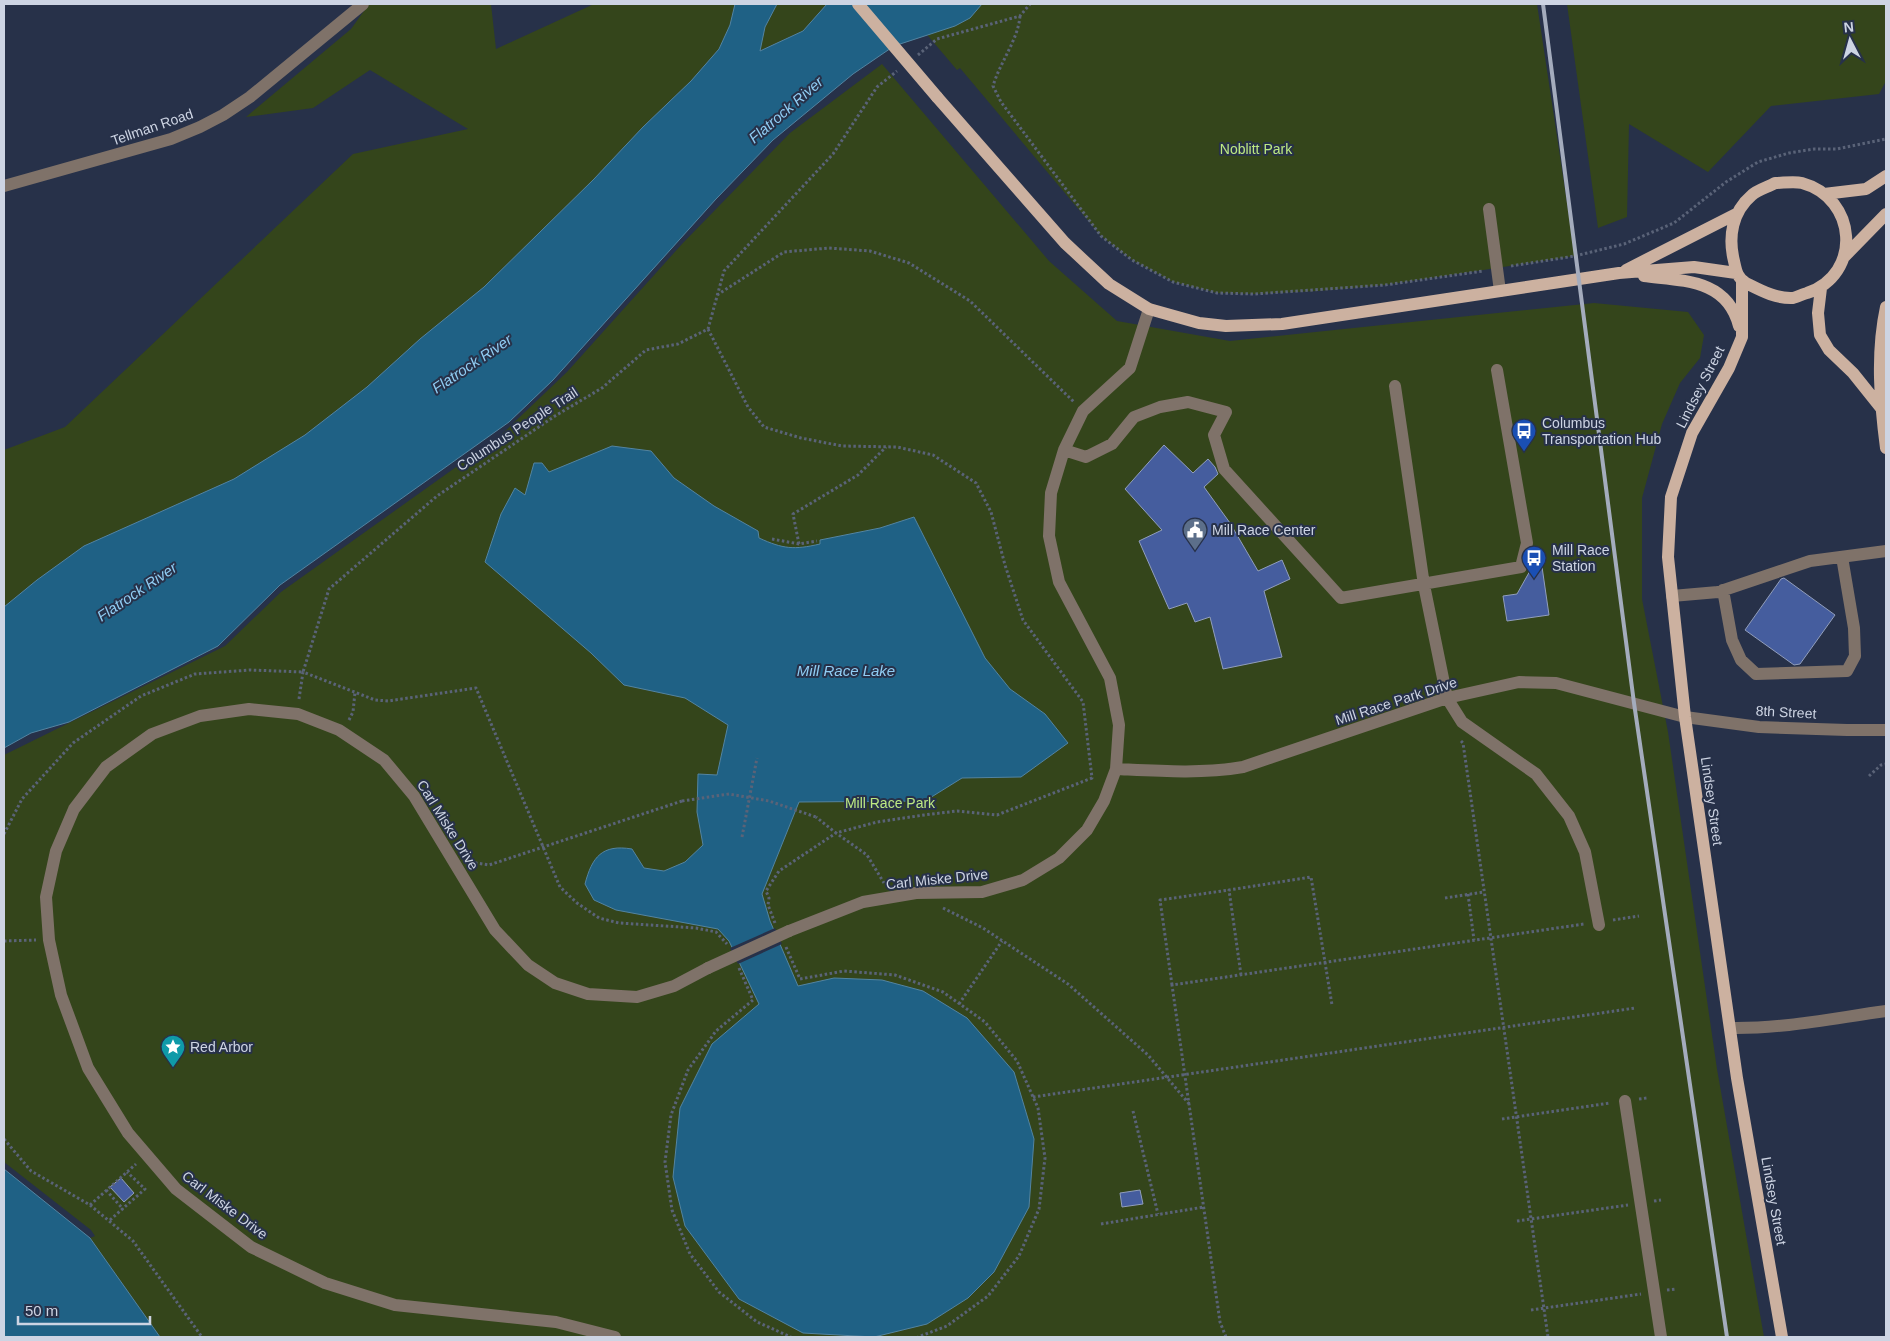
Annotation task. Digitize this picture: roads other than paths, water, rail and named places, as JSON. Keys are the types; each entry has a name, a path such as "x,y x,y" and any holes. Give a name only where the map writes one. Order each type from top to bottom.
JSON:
{"main road":[{"path":"858,4 1065,243 1109,284 1149,309 1199,323 1226,326 1282,324 1619,273 1694,266 1739,277 1764,293 1793,298 1820,288 1835,274 1844,257 1886,214"},
{"path":"1824,194 1866,189 1886,176"},
{"path":"1739,277 1730,235 1736,214 1752,194 1775,183 1801,183 1824,194 1840,212 1846,234 1844,257"},
{"path":"1619,273 1736,214"},
{"path":"1619,273 1694,282 1718,292 1730,304 1737,318 1742,337"},
{"name":"Lindsey Street","path":"1739,277 1742,337 1729,368 1692,433 1671,497 1668,557 1685,717 1737,1078 1782,1337"},
{"path":"1820,288 1818,312 1820,336 1829,350 1852,373 1881,408"},
{"path":"1886,307 1880,332 1881,408 1886,448"}],"street":[{"name":"Tellman Road","path":"4,186 162,142 200,127 250,97 363,4"},
{"path":"1488,209 1500,291"},
{"name":"Carl Miske Drive","path":"615,1337 556,1322 395,1305 325,1283 251,1246 176,1189 128,1133 88,1068 61,995 49,940 46,897 56,851 74,809 106,768 152,734 200,716 249,709 298,714 339,730 384,760 414,796 495,930 528,965 555,983 588,994 636,997 674,986 784,930 864,902 916,893 982,892 1023,880 1059,858 1087,830 1104,801 1116,769 1119,724 1110,678 1059,582 1049,536 1051,493 1064,450 1083,411 1130,368 1149,309"},
{"path":"1064,450 1086,457 1112,444 1134,417 1160,407 1188,402 1226,412 1214,435 1224,469 1341,598 1424,585 1521,567 1527,543 1497,370"},
{"path":"1394,386 1424,585 1447,698 1462,722 1536,774 1569,816 1585,852 1598,924"},
{"path":"1672,596 1723,590 1810,561 1886,551"},
{"path":"1723,590 1732,640 1742,660 1756,674 1847,671 1855,656 1855,647 1854,628 1842,557"},
{"name":"Mill Race Park Drive","path":"1116,769 1176,772 1217,771 1244,767 1447,698 1519,682 1556,683 1685,717"},
{"name":"8th Street","path":"1685,717 1759,727 1886,730"},
{"path":"1730,1028 1754,1028 1803,1023 1886,1010"},
{"path":"1625,1101 1661,1337"}],"water":[{"name":"Flatrock River","path":"735,4 777,4 765,27 760,51 803,31 827,4 982,4 970,18 955,26 894,46 853,74 773,140 716,199 553,380 509,422 280,585 218,646 69,722 31,733 4,748 4,607 84,546 234,479 305,435 367,387 420,339 484,287 691,81 719,49 730,25"},
{"name":"Mill Race Lake","path":"612,446 651,451 674,478 714,506 758,531 759,538 782,546 796,548 820,544 820,540 880,528 914,517 985,658 1010,689 1045,714 1068,743 1021,777 962,778 925,801 799,802 762,894 770,921 798,986 834,978 882,980 923,991 967,1018 1014,1072 1034,1139 1029,1207 994,1272 968,1298 927,1324 874,1337 803,1333 739,1299 685,1226 673,1177 680,1108 712,1044 759,1004 729,941 718,929 616,910 594,900 585,884 591,866 600,854 606,851 622,848 632,849 644,868 664,871 685,862 703,845 697,812 698,774 717,775 728,725 685,698 624,685 591,653 485,562 501,514 515,488 525,495 534,463 542,463 549,472"},
{"path":"4,1169 90,1238 160,1337 4,1337"}],"railway":[{"path":"1543,4 1634,703 1727,1337"}],"place":[{"name":"Columbus Transportation Hub","path":"1524,452"},
{"name":"Mill Race Center","path":"1195,551"},
{"name":"Mill Race Station","path":"1534,579"},
{"name":"Red Arbor","path":"173,1068"}],"park label":[{"name":"Noblitt Park","path":"1256,149"},
{"name":"Mill Race Park","path":"890,803"}]}
